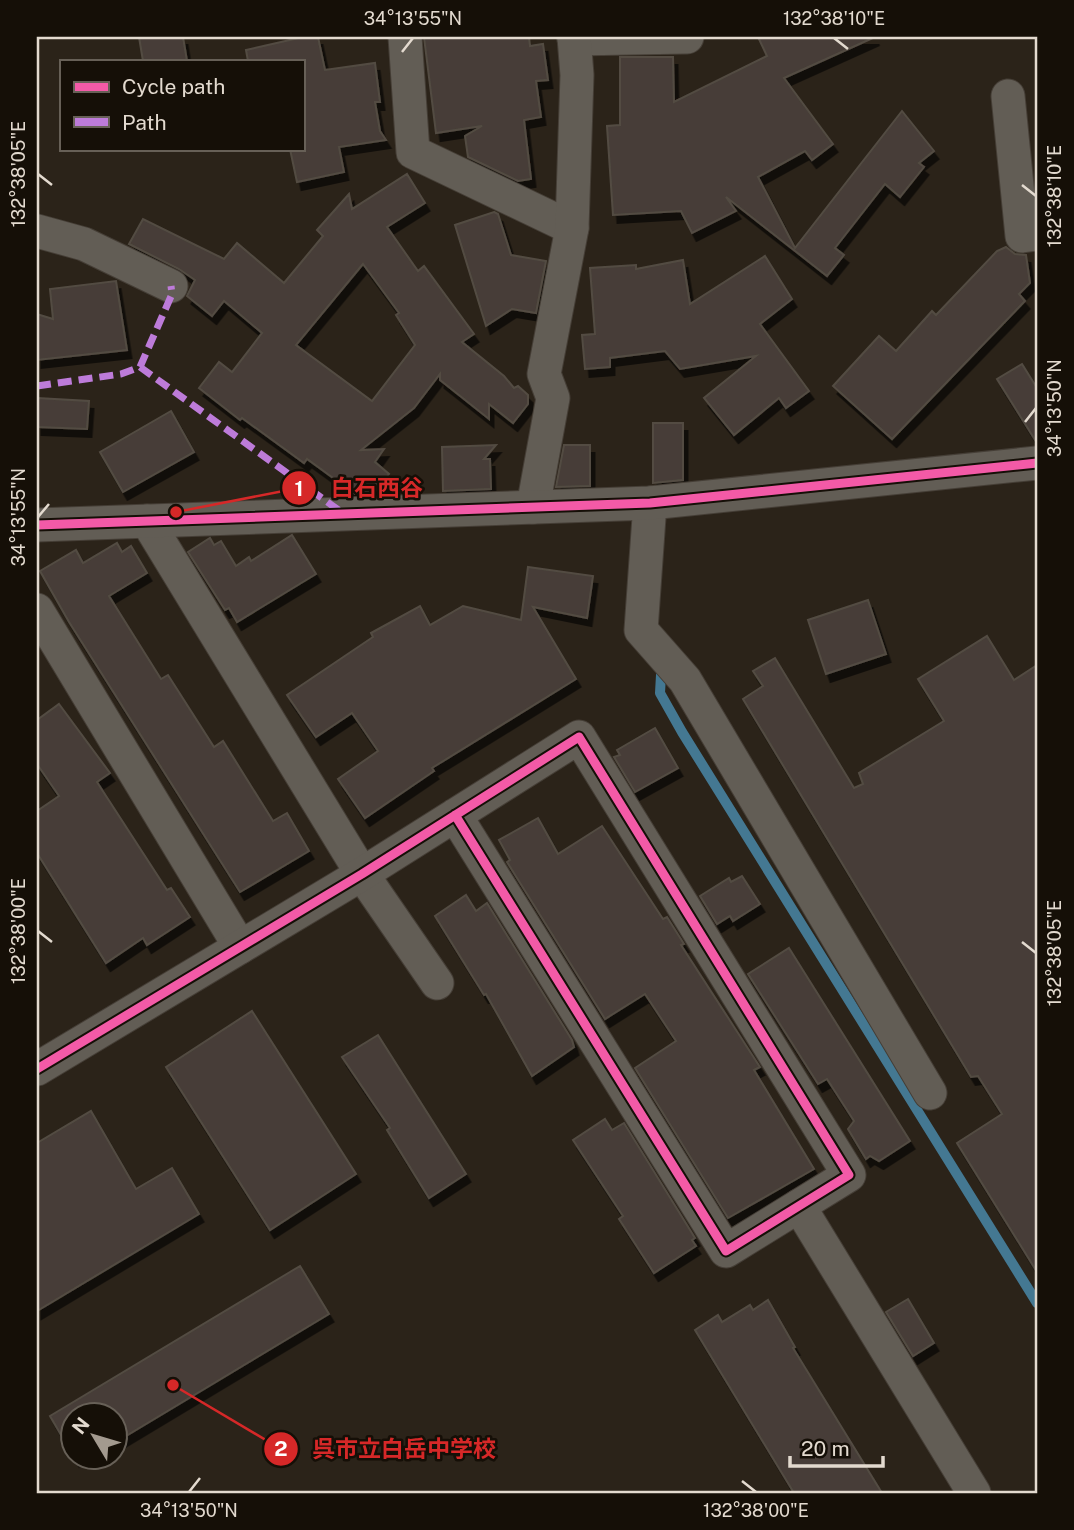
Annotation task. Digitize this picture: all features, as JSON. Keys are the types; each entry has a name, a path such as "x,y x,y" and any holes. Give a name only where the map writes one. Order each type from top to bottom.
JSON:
{"street":[{"path":"405,37 413,152 572,228"},
{"path":"533,507 553,398 544,374 572,228 577,75 574,38 687,37"},
{"path":"1008,96 1022,236 1037,234"},
{"path":"37,231 84,244 171,286"},
{"path":"37,525 650,503 1037,463"},
{"path":"650,503 642,630 685,680 930,1093"},
{"path":"147,521 362,874 437,983"},
{"path":"37,610 240,947"},
{"path":"37,1069 362,874 579,737 849,1175 726,1251 456,815"},
{"path":"799,1206 974,1493"}],"building":[{"path":"139,37 183,37 187,60 143,60"},
{"path":"303,37 318,37 325,70 375,63 380,102 375,102 380,131 386,140 339,147 344,172 297,182 290,150 304,150 304,60 248,60 246,50"},
{"path":"424,37 529,37 530,46 543,44 548,80 536,81 541,117 524,120 531,179 518,181 468,157 465,136 482,126 436,133"},
{"path":"758,37 875,37 784,78 833,144 812,160 805,151 758,177 795,248 902,111 934,151 919,163 924,167 900,197 885,184 835,248 844,255 827,276 726,197 736,211 692,233 681,211 613,215 607,126 620,125 620,57 673,57 674,102 767,56"},
{"path":"407,174 425,203 387,227 418,271 424,266 474,334 462,342 504,376 514,388 518,386 528,395 528,404 513,423 489,404 489,419 440,380 440,374 414,408 361,450 384,449 375,462 389,474 373,494 355,494 307,459 304,463 242,418 240,420 199,388 219,362 232,372 262,333 224,301 212,316 187,296 195,280 129,244 143,219 224,259 237,243 284,283 323,236 317,230 349,194 352,209","holes":["363,264 399,313 396,315 415,345 372,401 296,345"]},
{"path":"494,212 498,214 511,255 546,261 536,313 512,309 486,326 455,225"},
{"path":"1006,247 1015,254 1026,255 1030,283 1019,294 1025,301 892,439 833,386 879,336 896,351 932,311 936,315 997,251"},
{"path":"765,256 792,299 760,324 809,391 786,408 779,398 734,435 704,398 756,356 680,369 665,351 610,358 610,367 585,369 582,335 595,334 590,268 636,265 636,269 683,260 690,304"},
{"path":"116,281 127,350 37,360 37,314 53,319 50,289"},
{"path":"1022,364 1037,388 1037,443 997,379"},
{"path":"37,398 89,401 87,429 37,427"},
{"path":"171,411 194,452 123,492 100,452"},
{"path":"653,423 683,423 683,480 653,483"},
{"path":"496,445 484,459 490,459 491,489 443,491 442,447"},
{"path":"564,445 590,445 590,486 556,487"},
{"path":"292,535 316,574 237,622 229,608 225,610 188,552 210,538 214,545 221,541 236,566 249,557 251,561"},
{"path":"117,543 122,552 131,546 147,573 109,596 161,679 168,675 214,747 223,741 273,821 287,813 309,851 240,892 69,622 40,571 76,550 83,563"},
{"path":"528,567 593,576 587,618 533,607 576,679 432,768 434,771 365,818 338,779 378,751 352,713 316,737 287,695 373,637 371,633 420,606 430,625 463,606 521,620"},
{"path":"868,600 886,654 826,674 808,620"},
{"path":"987,636 1014,680 1037,665 1037,1272 957,1143 1002,1114 978,1076 971,1077 743,699 763,686 753,671 775,658 854,788 863,784 859,773 944,721 918,679"},
{"path":"59,704 110,773 97,782 167,890 171,888 190,917 147,945 143,938 106,963 37,853 37,811 59,796 37,764 37,720"},
{"path":"655,728 678,768 635,792 614,757 620,755 617,750"},
{"path":"538,818 558,854 602,826 663,919 667,917 684,944 681,945 760,1067 754,1070 814,1169 728,1218 635,1068 676,1041 645,994 605,1019 507,862 510,860 499,840"},
{"path":"742,876 760,904 733,921 730,916 717,924 700,896 729,878 731,882"},
{"path":"466,895 476,911 487,903 572,1040 574,1047 532,1076 486,994 484,995 435,916"},
{"path":"789,948 910,1141 879,1161 870,1156 866,1159 848,1129 854,1121 827,1079 818,1084 748,974"},
{"path":"252,1011 356,1174 270,1230 166,1067"},
{"path":"378,1035 466,1174 429,1198 387,1130 390,1128 342,1057"},
{"path":"91,1111 136,1189 172,1168 199,1214 37,1311 37,1143"},
{"path":"605,1119 612,1130 624,1123 695,1238 692,1240 696,1246 654,1273 619,1219 623,1216 573,1140"},
{"path":"300,1266 329,1314 130,1434 130,1400 77,1400"},
{"path":"908,1299 934,1343 913,1356 886,1312"},
{"path":"768,1300 795,1347 793,1348 882,1493 794,1493 695,1330 718,1315 722,1322 750,1305 753,1310"},
{"path":"60,1410 60,1433 50,1416"}],"waterway":[{"path":"661,675 660,693 682,732 1037,1303"}],"marked path":[{"path":"140,367 172,294 171,286"},
{"path":"37,386 121,374 140,367 344,514"}],"cycle path":[{"path":"37,525 650,503 1037,463"},
{"path":"37,1069 362,874 579,737 849,1175 726,1251 455,815"}],"place":[{"name":"白石西谷","path":"176,512"},
{"name":"呉市立白岳中学校","path":"173,1385"}]}
